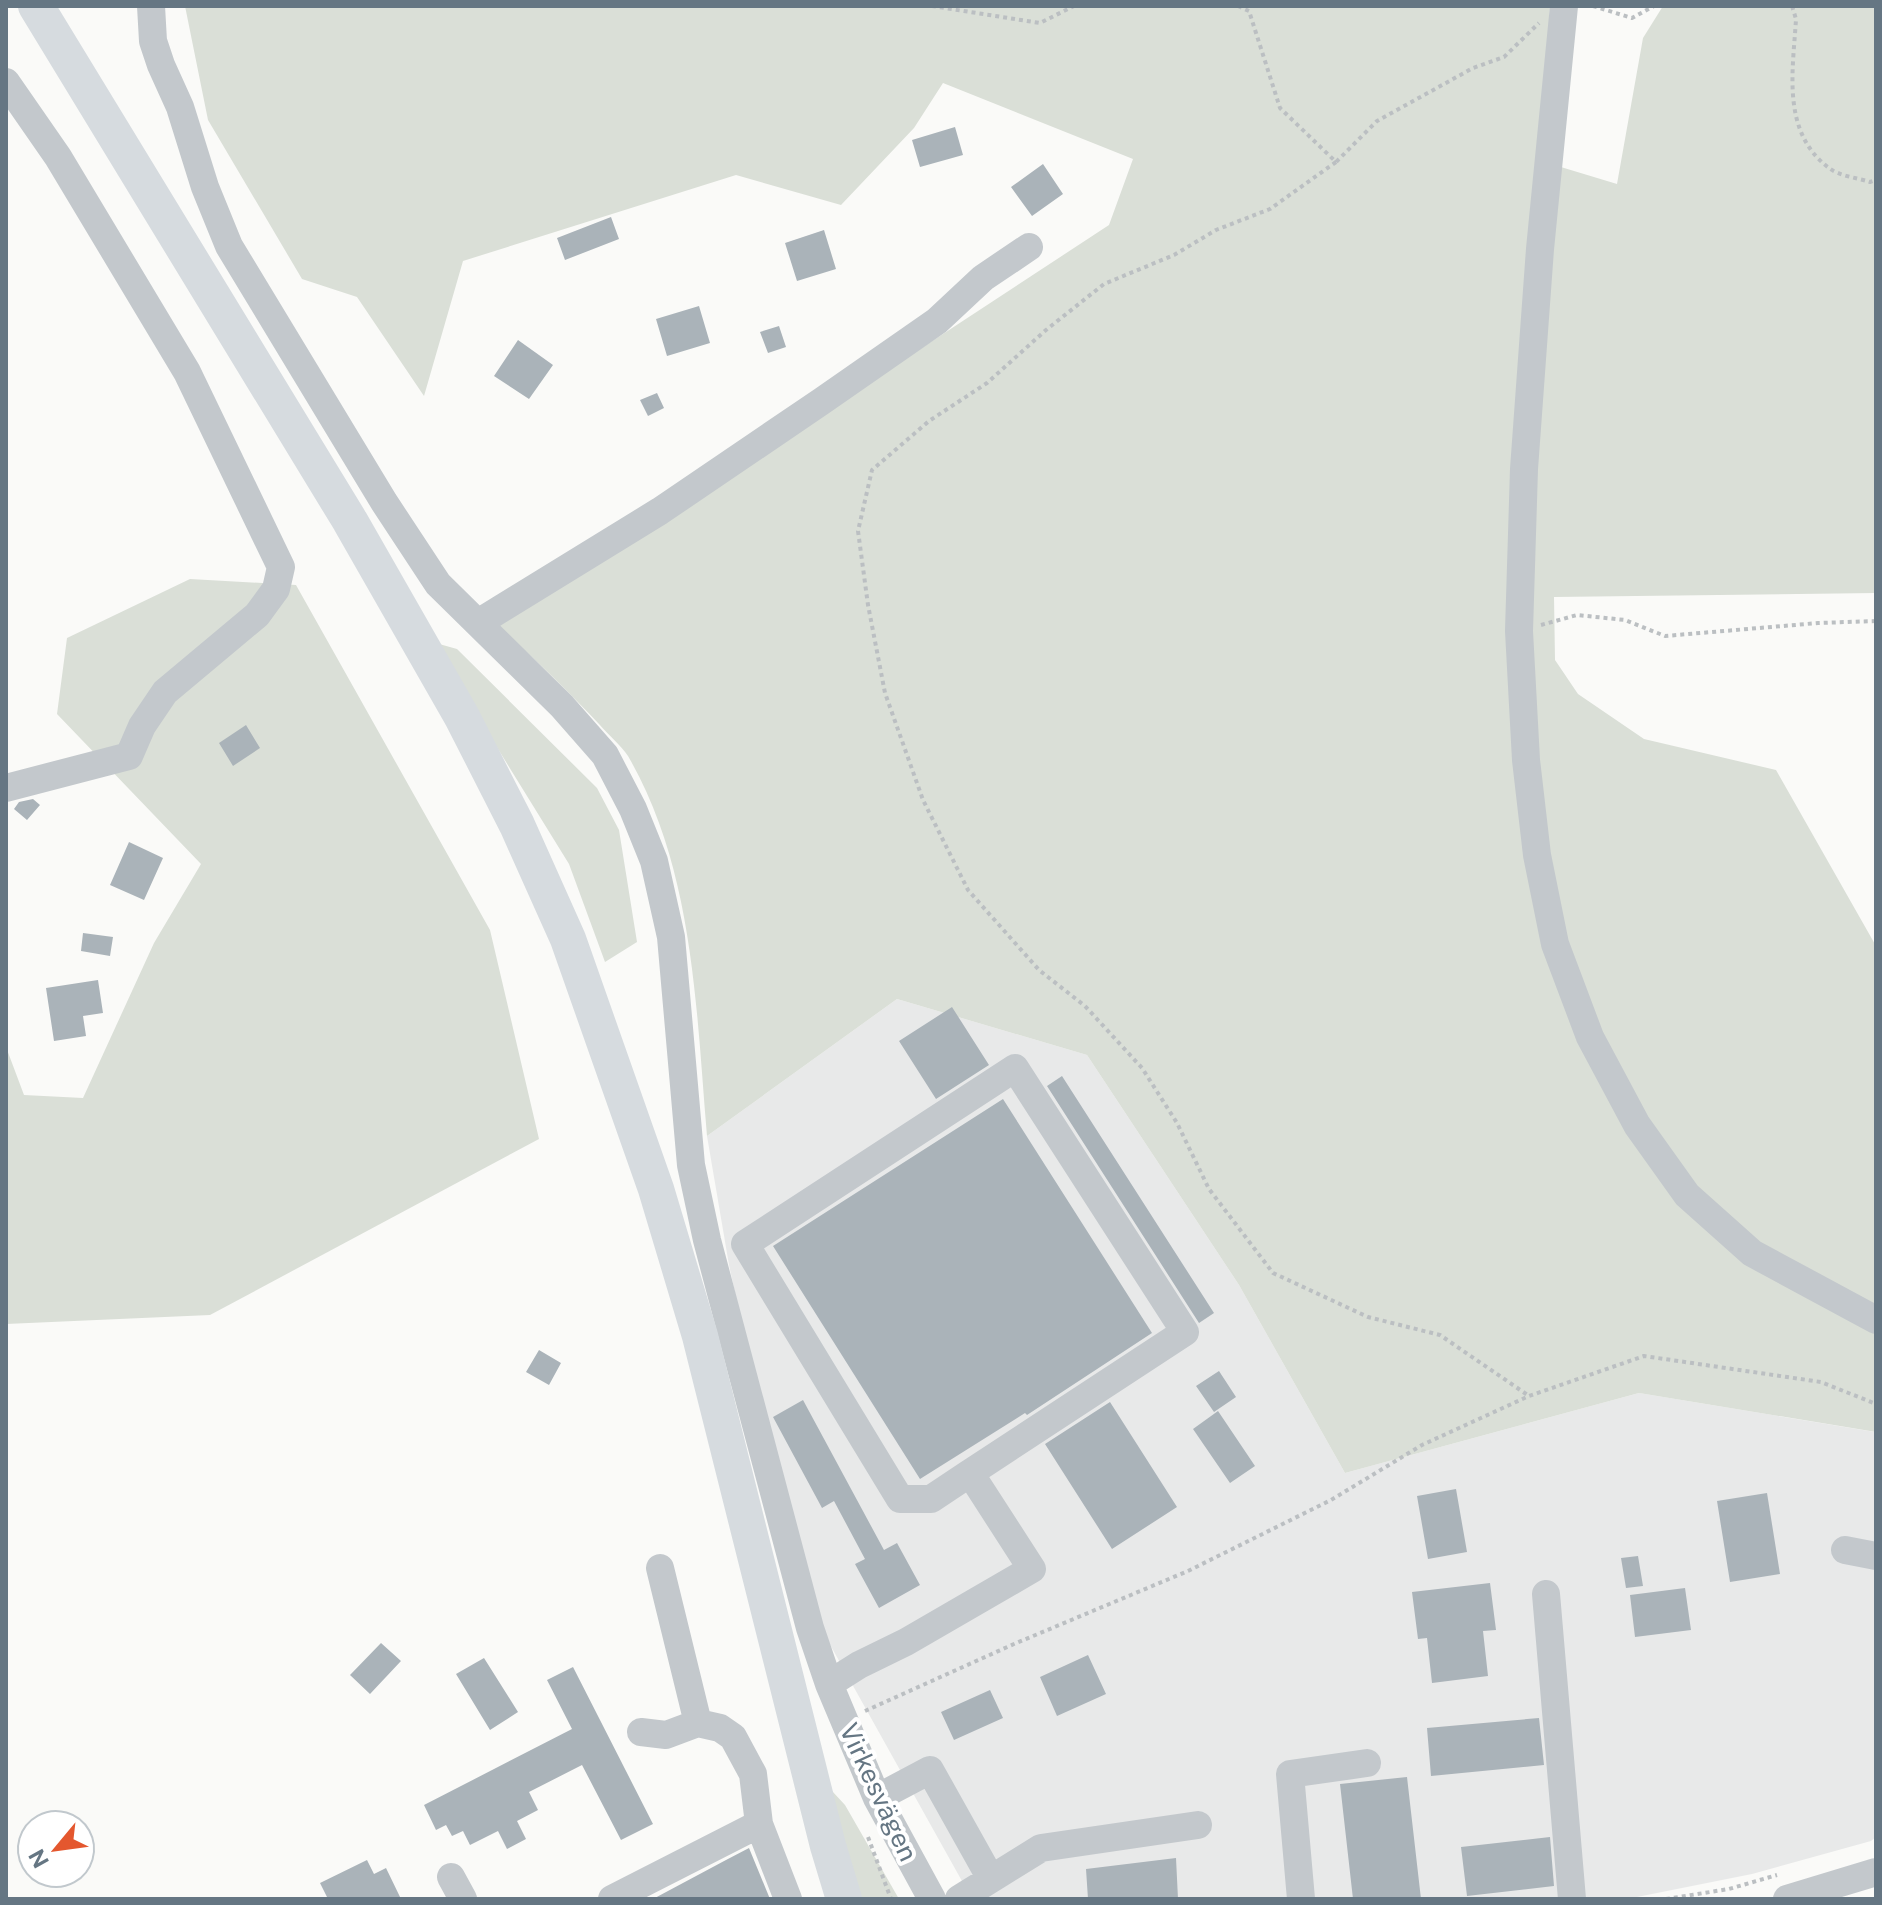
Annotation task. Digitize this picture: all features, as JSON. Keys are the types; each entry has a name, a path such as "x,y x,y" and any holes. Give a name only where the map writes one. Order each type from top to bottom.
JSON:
{"main road":[{"path":"36,6 350,521 447,691 517,825 568,939 656,1189 700,1336 824,1831 844,1899"}],"street":[{"name":"Virkesvägen","path":"151,6 153,41 229,246 384,502 438,584 562,706 605,755 633,809 654,861 671,937 691,1165 707,1240 810,1628 829,1684 877,1798 932,1899"},
{"path":"1555,11 1524,469 1519,631 1526,760 1537,855 1555,944 1590,1037 1637,1125 1687,1195 1752,1253 1876,1320"},
{"path":"6,82 58,157 187,372 281,567 276,589 257,615 165,692 142,726 129,756 6,788"},
{"path":"478,623 660,511 822,401 937,321 983,278 1029,247"},
{"path":"1015,1068 1185,1332 970,1473 931,1499 900,1499 745,1244 1015,1068"},
{"path":"829,1684 1032,1569 970,1473"},
{"path":"1845,1550 1876,1556"},
{"path":"660,1568 698,1723"},
{"path":"1546,1594 1572,1899"},
{"path":"641,1732 666,1735 698,1723 720,1728 733,1737 753,1774 759,1824 788,1899"},
{"path":"1301,1899 1290,1774 1367,1763"},
{"path":"877,1798 930,1770 991,1879"},
{"path":"612,1899 759,1824"},
{"path":"959,1899 1041,1848 1198,1825"},
{"path":"1787,1886 1876,1872"}],"path":[{"path":"932,6 1040,23 1074,6"},
{"path":"1238,6 1249,11 1280,108 1336,162"},
{"path":"1593,6 1632,18 1654,6"},
{"path":"1792,6 1796,19 1791,102 1808,148 1831,170 1870,182 1876,180"},
{"path":"1529,1396 1440,1335 1368,1317 1273,1273 1209,1189 1177,1123 1142,1068 1085,1006 1039,970 968,890 923,800 885,693 858,531 872,470 929,421 987,383 1104,284 1174,255 1216,230 1270,209 1336,162 1377,121 1473,68 1504,57 1555,11"},
{"path":"1519,631 1577,615 1625,620 1665,636 1876,621"},
{"path":"844,1720 1188,1571 1331,1500 1422,1445 1529,1396 1644,1356 1821,1382 1876,1404"},
{"path":"1666,1899 1729,1889 1787,1886"}],"shaded area":[{"path":"185,6 1550,6 1541,161 1617,184 1643,38 1663,6 1876,6 1876,593 1554,597 1555,660 1578,694 1644,739 1776,770 1876,946 1876,1432 1639,1393 1345,1473 1239,1285 1087,1055 897,999 707,1136 688,941 667,845 650,800 622,748 498,626 1109,225 1133,159 943,83 914,128 841,205 736,175 463,261 424,396 357,297 302,279 208,120"},
{"path":"190,579 296,585 490,930 539,1139 210,1315 6,1324 6,1047 24,1095 83,1098 154,943 201,864 57,714 67,638"},
{"path":"432,642 457,649 597,788 619,830 637,942 605,962 569,864"},
{"path":"897,999 1087,1055 1239,1285 1345,1473 1639,1393 1875,1432 1876,1837 1871,1841 1752,1874 1627,1899 972,1899 823,1632 762,1417 729,1265 707,1136"},
{"path":"820,1778 845,1805 899,1899 857,1899"}],"building":[{"path":"955,127 963,155 920,167 912,140"},
{"path":"1043,164 1063,194 1032,216 1011,187"},
{"path":"611,217 619,239 565,260 557,238"},
{"path":"824,230 836,269 797,281 785,243"},
{"path":"699,306 710,343 667,356 656,319"},
{"path":"779,326 786,347 768,353 760,332"},
{"path":"518,340 553,365 529,399 494,376"},
{"path":"657,393 664,408 648,416 640,400"},
{"path":"246,725 260,748 233,766 219,743"},
{"path":"33,799 40,805 27,820 14,809 19,802"},
{"path":"129,842 163,858 144,900 110,885"},
{"path":"83,933 113,937 110,956 81,951"},
{"path":"98,980 103,1013 83,1016 86,1036 54,1041 46,988"},
{"path":"952,1007 989,1065 936,1099 899,1041"},
{"path":"1062,1076 1214,1313 1199,1323 1047,1086"},
{"path":"1003,1099 1152,1333 1027,1415 1025,1413 920,1479 773,1246"},
{"path":"539,1350 561,1363 549,1385 526,1372"},
{"path":"1219,1371 1236,1397 1214,1412 1196,1386"},
{"path":"803,1400 884,1550 897,1543 920,1585 879,1608 855,1564 865,1559 834,1501 822,1508 773,1417"},
{"path":"1110,1402 1177,1507 1112,1549 1045,1444"},
{"path":"1218,1411 1255,1466 1230,1483 1193,1429"},
{"path":"1456,1489 1467,1552 1428,1559 1417,1496"},
{"path":"1767,1493 1780,1574 1730,1582 1717,1501"},
{"path":"1638,1556 1643,1586 1626,1588 1621,1558"},
{"path":"1490,1583 1496,1630 1483,1631 1488,1676 1432,1683 1427,1638 1418,1639 1412,1592"},
{"path":"1685,1588 1691,1630 1635,1637 1630,1595"},
{"path":"381,1643 401,1661 370,1694 350,1675"},
{"path":"1088,1655 1106,1694 1057,1716 1040,1677"},
{"path":"484,1658 518,1712 490,1730 456,1674"},
{"path":"573,1667 653,1824 621,1840 582,1765 529,1792 538,1810 517,1821 526,1839 507,1849 498,1831 470,1845 463,1831 452,1836 446,1825 436,1830 424,1805 572,1729 547,1680"},
{"path":"990,1690 1003,1718 954,1740 941,1712"},
{"path":"1539,1718 1544,1765 1431,1776 1427,1728"},
{"path":"1407,1777 1421,1899 1353,1899 1340,1784"},
{"path":"1550,1837 1554,1886 1467,1896 1461,1847"},
{"path":"749,1848 770,1899 653,1899 726,1860"},
{"path":"1176,1858 1178,1899 1088,1899 1086,1869"},
{"path":"367,1860 374,1874 386,1868 401,1899 328,1899 320,1883"}]}
